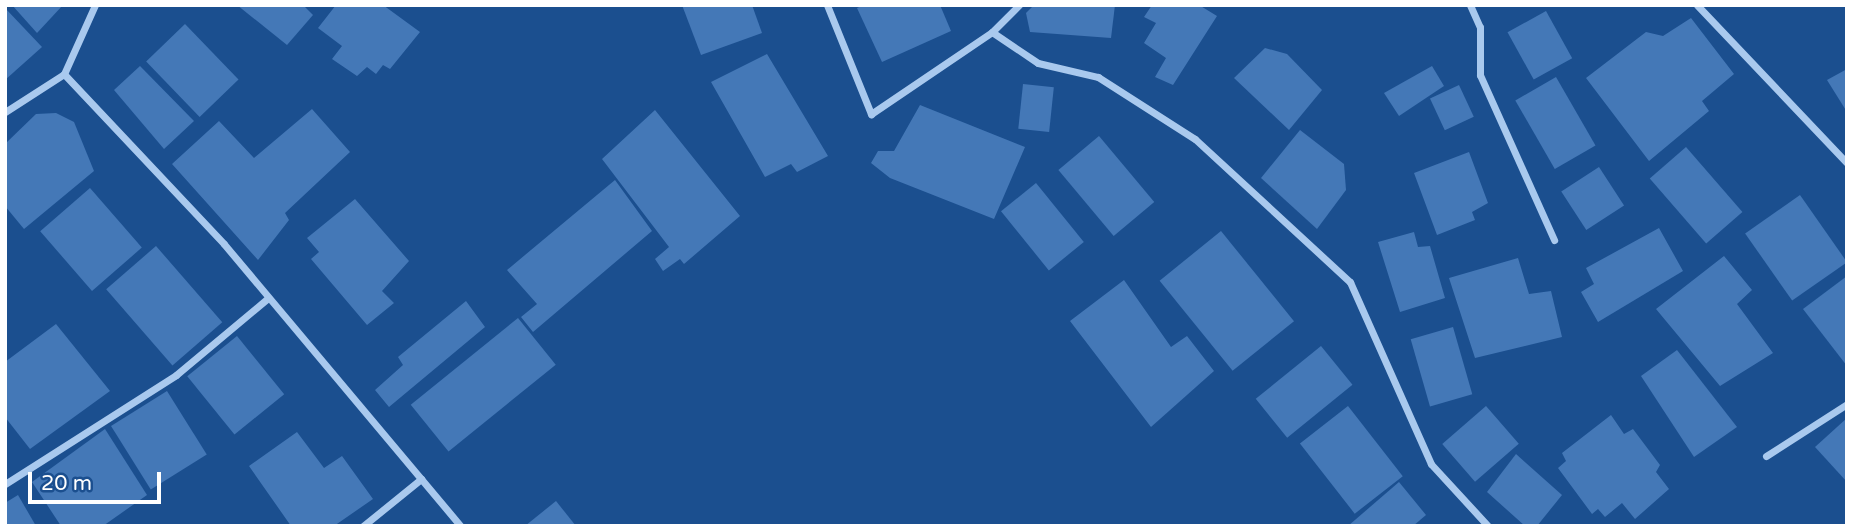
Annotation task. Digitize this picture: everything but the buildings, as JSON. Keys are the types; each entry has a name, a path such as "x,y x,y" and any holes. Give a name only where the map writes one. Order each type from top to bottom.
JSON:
{"street":[{"path":"5,112 64,74 95,5"},
{"path":"827,5 872,114 992,32 1019,5"},
{"path":"1470,5 1480,27 1480,75 1554,240"},
{"path":"1697,5 1847,163"},
{"path":"992,32 1038,64 1098,77 1195,139 1350,282 1431,464 1489,526"},
{"path":"64,74 268,298 461,526"},
{"path":"5,484 176,375 268,298"},
{"path":"1766,456 1847,404"},
{"path":"363,526 421,479"}]}
